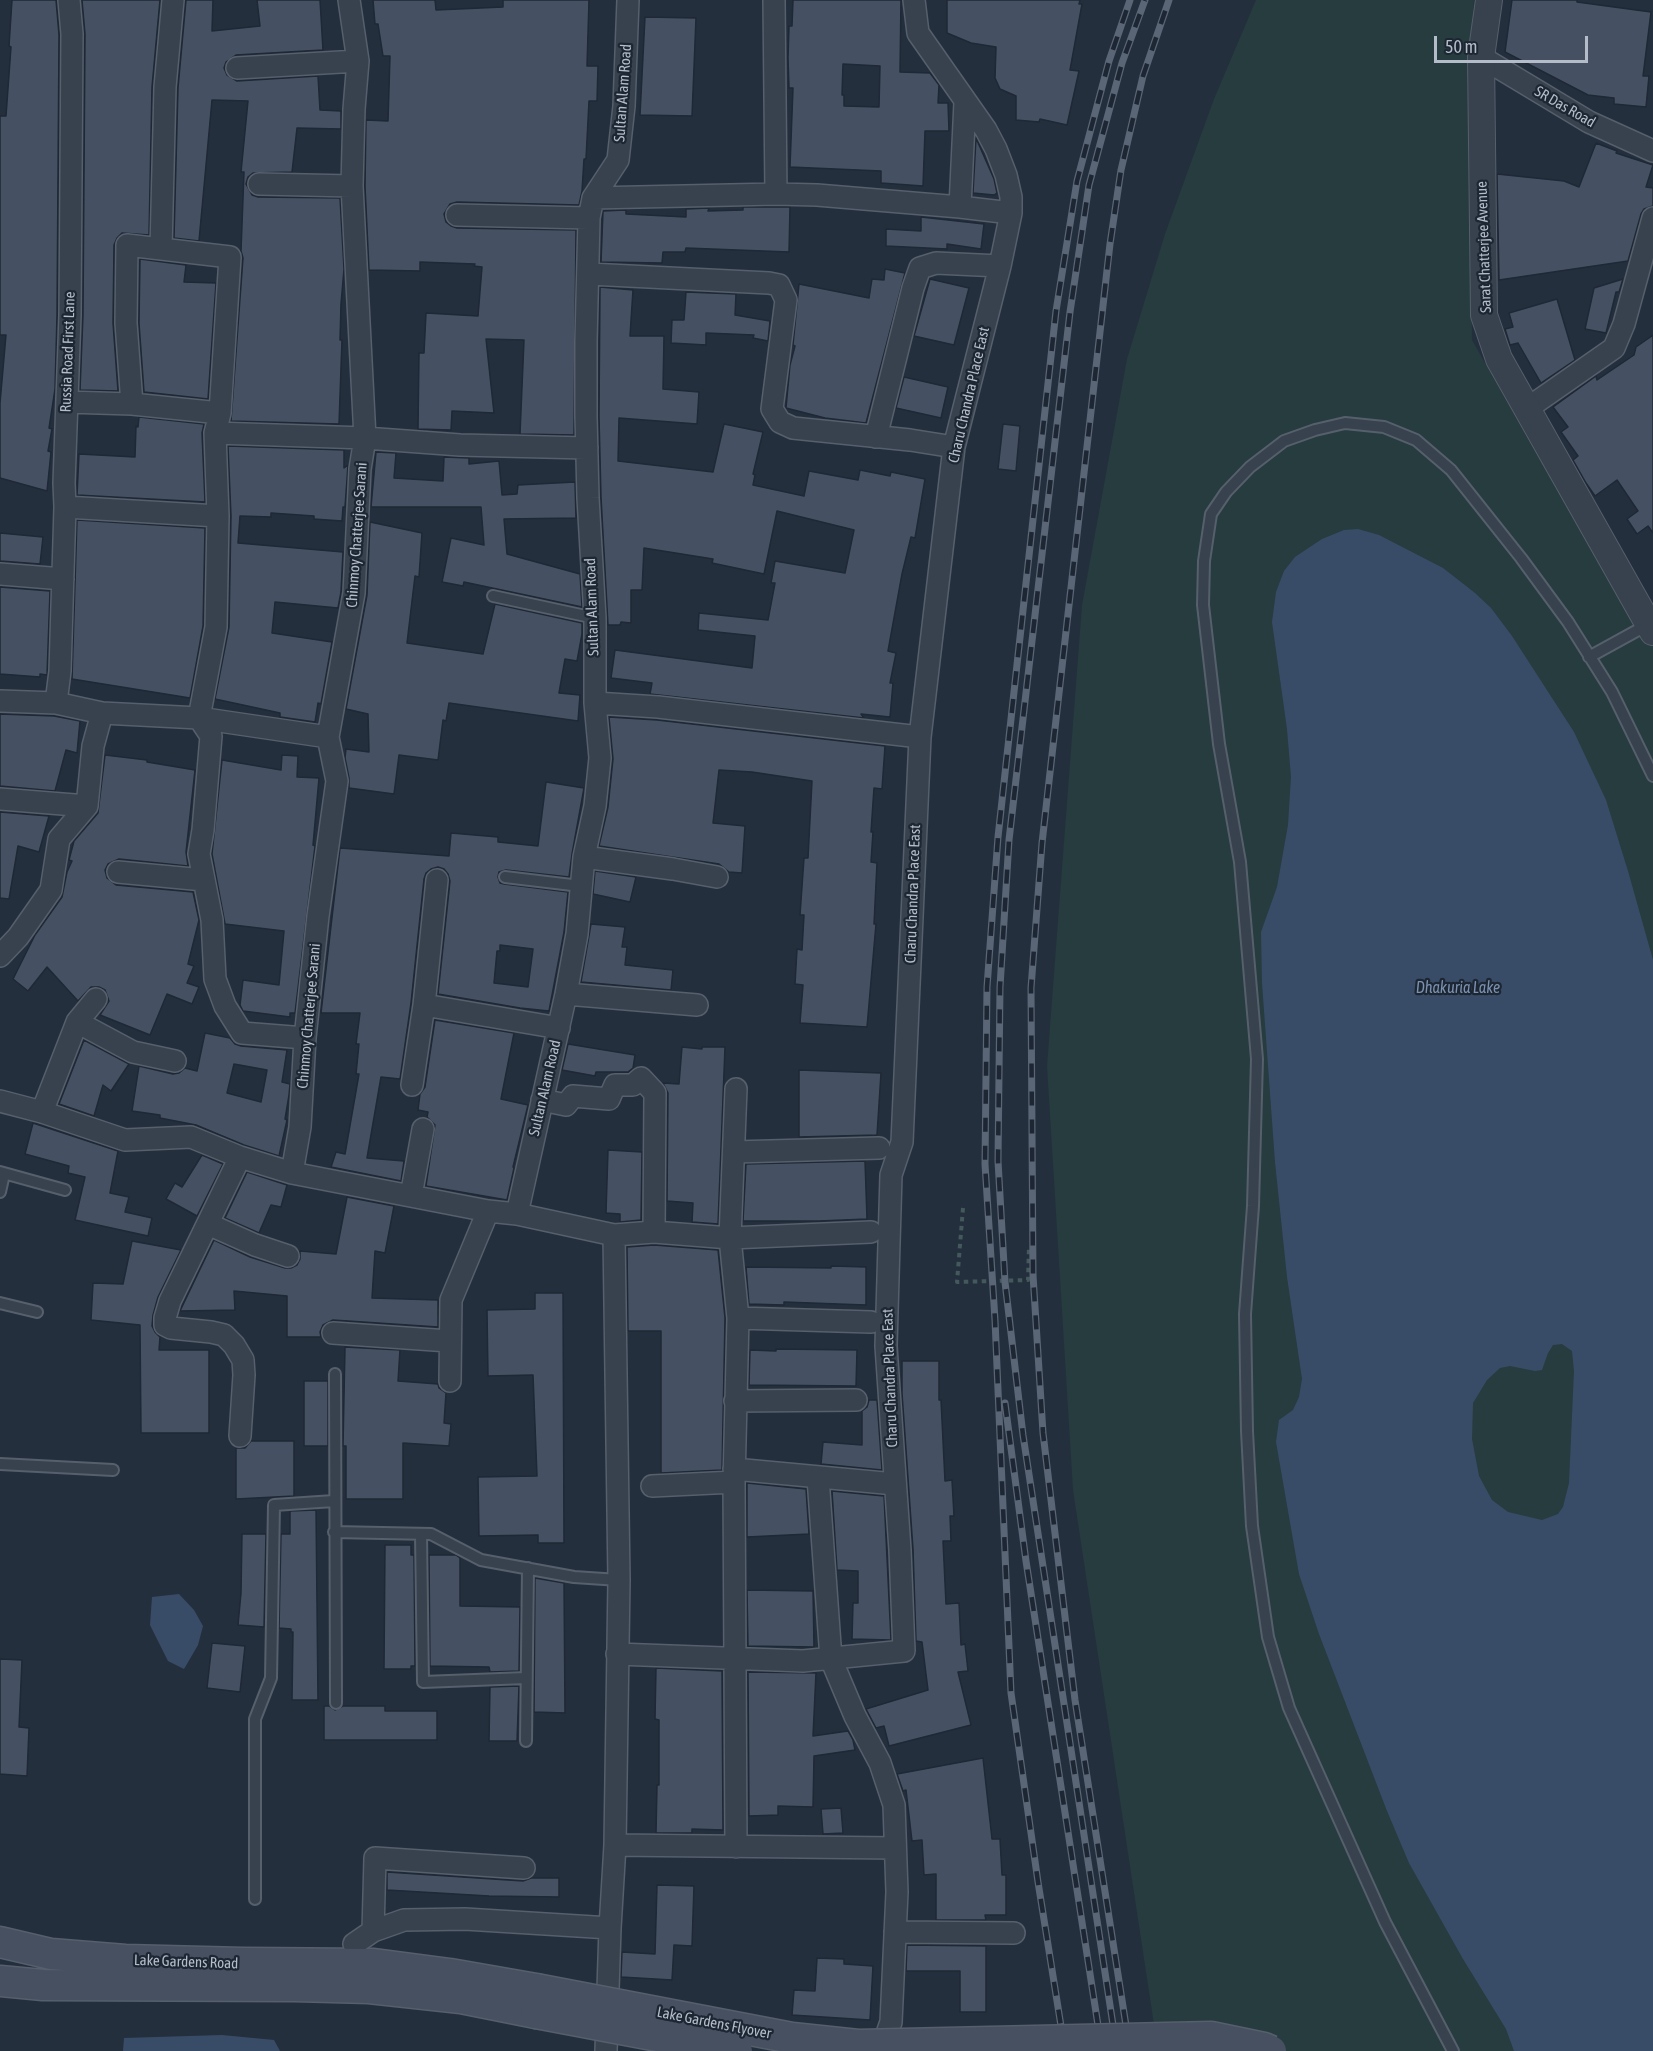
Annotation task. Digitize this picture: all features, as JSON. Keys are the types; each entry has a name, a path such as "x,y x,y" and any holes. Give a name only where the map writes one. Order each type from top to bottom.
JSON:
{"main road":[{"name":"Lake Gardens Road","path":"0,1942 51,1954 125,1960 366,1965"},
{"name":"Lake Gardens Road","path":"0,1981 43,1985 295,1986 366,1965"},
{"name":"Lake Gardens Flyover","path":"366,1965 450,1974 536,2001 736,2051"},
{"name":"Lake Gardens Flyover","path":"536,2001 792,2038 858,2045 1211,2037 1271,2051"}],"street":[{"name":"Russia Road First Lane","path":"56,703 60,671 70,315 72,34 69,0"},
{"path":"161,249 165,87 173,0"},
{"name":"Chinmoy Chatterjee Sarani","path":"292,1173 300,1127 305,1038 318,916 337,781 328,737 354,593 360,469 366,438 352,186 358,61 349,0"},
{"name":"Sultan Alam Road","path":"517,1214 566,994 577,934 584,857 600,758 595,703 595,618 588,498 586,341 591,208 618,160 624,106 628,0"},
{"path":"774,0 776,194"},
{"name":"Charu Chandra Place East","path":"617,1654 803,1661 904,1652 900,1550 886,1346 891,1175 902,1142 920,737 954,447 1000,266 1011,213 1011,197 1003,166 986,130 918,33 914,0"},
{"name":"Sarat Chatterjee Avenue","path":"1489,0 1481,57 1484,315 1499,359 1651,628"},
{"name":"SR Das Road","path":"1481,57 1588,122 1653,150"},
{"path":"237,68 358,61"},
{"path":"960,207 965,102"},
{"path":"259,184 352,186"},
{"path":"457,216 776,194 817,195 1011,213"},
{"path":"1528,408 1614,348 1624,324 1653,218"},
{"path":"132,404 126,323 127,245 230,257 217,423 216,627 199,718 211,736 199,854 212,920 215,979 225,1006 242,1033 305,1038"},
{"path":"876,437 920,268 936,263 1000,266"},
{"path":"589,274 779,285 786,300 772,409 780,422 794,428 954,447"},
{"path":"67,402 132,404 217,423 366,438 460,446 587,448"},
{"path":"65,507 218,516"},
{"path":"0,574 63,579"},
{"path":"0,701 56,703 102,714 199,718 328,737"},
{"path":"595,703 658,707 920,737"},
{"path":"0,956 18,937 51,890 59,839 87,806 93,746 102,714"},
{"path":"0,799 87,806"},
{"path":"584,857 673,868 717,877"},
{"path":"118,872 204,880"},
{"path":"412,1085 424,1005 437,880"},
{"path":"566,994 697,1005"},
{"path":"42,1112 77,1022 96,999"},
{"path":"424,1005 558,1028"},
{"path":"77,1022 133,1052 175,1061"},
{"path":"542,1100 566,1106 573,1096 609,1099 615,1085 633,1085 641,1078 656,1093 654,1232"},
{"path":"736,1089 730,1238 738,1318 734,1476 736,1847"},
{"path":"0,1101 42,1112 125,1140 191,1137 240,1157 292,1173 614,1234 654,1232 730,1238 871,1232"},
{"path":"411,1196 423,1129"},
{"path":"734,1152 879,1148"},
{"path":"240,1157 170,1301 165,1318 165,1324 171,1328 224,1335 234,1345 243,1360 240,1436"},
{"path":"450,1381 451,1300 488,1211"},
{"path":"208,1224 255,1245 288,1256"},
{"path":"606,2051 615,1845 619,1580 614,1234"},
{"path":"738,1318 871,1322"},
{"path":"333,1333 449,1341"},
{"path":"735,1401 856,1400"},
{"path":"652,1486 734,1476 818,1478 895,1484"},
{"path":"818,1478 831,1659 855,1716 880,1763 894,1805 897,1892 891,2022 881,2051"},
{"path":"615,1845 896,1848"},
{"path":"366,1965 373,1931 375,1858 524,1868"},
{"path":"373,1931 404,1920 465,1919 610,1928"},
{"path":"895,1932 1014,1933"}],"lane":[{"path":"1453,2051 1385,1922 1288,1708 1268,1637 1252,1526 1246,1431 1245,1314 1253,1206 1257,1059 1240,862 1219,744 1203,605 1204,561 1211,514 1226,492 1250,466 1284,441 1315,430 1346,423 1384,427 1416,440 1450,470 1521,558 1568,622 1612,692 1653,776"},
{"path":"493,596 595,618"},
{"path":"1589,657 1651,628"},
{"path":"505,877 572,885 580,888"},
{"path":"0,1192 2,1173 65,1190"},
{"path":"0,1303 37,1312"},
{"path":"335,1374 336,1703"},
{"path":"0,1464 113,1470"},
{"path":"255,1899 255,1719 271,1677 274,1504 334,1500"},
{"path":"334,1532 431,1534 481,1560 574,1577 619,1580"},
{"path":"421,1534 423,1682 526,1678"},
{"path":"526,1741 528,1568"}],"path":[{"path":"963,1208 957,1281 1028,1280 1029,1247"}],"green space":[{"path":"1256,0 1474,0 1469,72 1472,340 1536,453 1653,636 1653,2051 1158,2051 1073,1490 1047,1066 1082,605 1127,359 1165,234 1214,99"}],"water":[{"name":"Dhakuria Lake","path":"1358,529 1379,535 1443,568 1491,608 1512,636 1574,732 1606,800 1653,960 1653,2051 1514,2051 1506,2029 1463,1959 1409,1863 1319,1634 1299,1574 1276,1442 1279,1420 1293,1410 1299,1397 1302,1379 1287,1277 1275,1162 1262,983 1261,932 1277,887 1288,825 1291,777 1287,729 1272,622 1276,592 1284,571 1295,557 1322,539 1344,530","holes":["1562,1344 1572,1351 1574,1371 1569,1483 1563,1507 1558,1514 1542,1520 1508,1512 1492,1500 1479,1476 1472,1439 1473,1403 1487,1380 1500,1368 1510,1366 1535,1371 1542,1370 1553,1345"]},
{"path":"179,1594 194,1610 203,1626 198,1645 184,1669 168,1661 150,1625 152,1597"},
{"path":"222,2035 274,2040 280,2051 123,2051 124,2038"}],"building":[{"path":"12,0 56,0 59,35 57,315 55,389 49,428 52,429 48,451 51,452 47,491 0,478 0,403 6,335 0,335 0,116 6,116"},
{"path":"82,0 160,0 152,87 149,235 122,233 114,245 113,323 118,391 80,390 83,315 85,34"},
{"path":"186,0 213,0 212,31 260,26 257,0 320,0 323,50 236,55 226,62 224,68 227,75 237,81 318,76 320,110 341,111 341,129 297,128 292,172 253,173 248,177 246,184 252,195 258,197 340,198 344,269 341,304 339,424 231,421 243,258 241,251 244,172 241,172 248,101 212,100 199,241 174,238 178,88"},
{"path":"373,0 435,0 436,10 503,7 503,0 589,0 587,66 598,66 597,101 589,101 586,159 584,159 579,205 457,202 450,204 444,214 446,222 457,228 576,230 574,435 520,434 524,340 486,339 494,413 452,411 451,430 418,429 419,353 424,353 426,313 478,316 482,267 474,266 475,264 420,262 420,271 369,270 365,186 366,120 388,121 390,56 383,56 378,24 375,24"},
{"path":"793,0 901,0 900,72 930,73 939,85 938,103 948,103 949,131 925,131 923,186 881,183 881,171 790,167 793,88 789,88 788,58 789,26 792,26","holes":["843,64 880,66 879,107 844,106"]},
{"path":"947,0 1080,0 1079,4 1082,4 1070,70 1079,71 1067,125 1040,119 1039,122 1016,120 1016,96 1000,89 995,78 996,47 971,43 947,33"},
{"path":"1512,0 1577,0 1577,2 1651,12 1643,76 1649,76 1646,107 1614,104 1614,98 1588,95 1505,52"},
{"path":"645,17 696,18 692,116 640,115"},
{"path":"976,138 994,179 997,193 994,195 973,193"},
{"path":"1596,143 1617,151 1616,153 1653,165 1646,187 1653,188 1653,206 1644,209 1641,214 1628,261 1499,280 1497,174 1564,181 1579,187"},
{"path":"743,207 790,207 789,252 686,248 685,252 663,252 662,263 601,262 603,211 626,210 626,214 686,217 686,209 743,210"},
{"path":"921,217 984,224 981,249 947,244 947,249 886,246 886,229 921,231"},
{"path":"140,259 186,265 184,282 216,283 208,399 144,392 139,323"},
{"path":"885,269 905,273 866,423 825,418 786,408 790,365 795,346 793,345 799,284 869,298 872,279 884,280"},
{"path":"930,279 969,288 954,345 914,336"},
{"path":"1623,279 1619,292 1616,292 1606,333 1585,329 1594,288"},
{"path":"600,287 633,290 630,336 664,336 663,389 699,392 697,424 619,418 618,461 713,472 724,424 763,432 753,474 755,475 753,485 804,496 809,471 858,480 860,470 890,476 891,472 925,479 915,538 911,537 902,574 888,651 896,653 890,683 893,683 890,717 861,714 864,718 650,694 652,683 611,678 615,650 752,668 755,636 698,630 699,613 768,620 775,583 771,583 775,561 845,573 854,530 777,511 764,574 712,563 713,559 644,548 642,590 631,590 631,623 621,622 620,625 608,625 599,416"},
{"path":"686,292 736,294 735,315 770,321 768,341 753,338 754,335 706,333 706,345 671,343 672,320 684,320"},
{"path":"1557,299 1575,360 1541,383 1518,343 1510,345 1505,329 1513,327 1509,313"},
{"path":"1653,335 1653,533 1648,526 1637,534 1627,519 1638,511 1617,480 1595,496 1586,483 1573,460 1578,456 1561,432 1568,427 1553,407 1596,376 1597,380 1634,355 1636,347"},
{"path":"904,377 948,387 941,418 896,408"},
{"path":"139,417 204,424 202,433 205,502 77,495 79,454 135,457 136,426 138,427"},
{"path":"1003,424 1020,426 1016,471 998,469"},
{"path":"228,446 344,450 344,468 348,465 342,521 314,519 314,516 271,513 271,517 240,516 238,543 343,552 338,608 275,602 272,633 332,642 321,704 318,703 315,722 280,717 280,713 215,699 229,627 231,516"},
{"path":"376,452 396,453 394,478 443,481 444,457 469,458 469,464 499,461 502,495 517,494 518,485 575,482 576,518 504,519 507,554 580,574 582,607 464,582 463,586 442,582 451,538 484,545 481,507 371,507"},
{"path":"77,520 205,528 203,626 190,698 72,679"},
{"path":"370,522 422,533 419,577 415,576 407,643 483,654 495,604 582,623 577,661 565,659 559,693 580,695 578,721 449,703 446,721 443,720 438,760 399,755 394,794 349,788 346,749 369,752 368,714 346,709 367,595"},
{"path":"0,533 43,537 40,564 0,561"},
{"path":"0,587 50,591 47,675 40,674 40,677 0,674"},
{"path":"0,714 54,716 80,721 77,753 66,750 55,791 0,786"},
{"path":"609,717 657,720 885,746 882,789 874,788 871,832 873,832 871,862 877,863 874,924 876,924 867,1027 800,1023 803,985 795,984 797,949 802,950 804,915 800,915 804,858 808,858 812,781 752,772 719,770 713,823 745,826 742,873 729,872 719,864 599,846 608,807 613,759"},
{"path":"105,755 147,760 147,762 195,770 186,852 188,866 119,859 108,864 105,870 107,878 116,885 193,892 199,920 188,964 194,966 187,983 199,987 192,1004 167,994 150,1035 100,1015 109,1001 105,990 99,987 91,987 78,1001 47,967 28,991 13,979 35,935 62,897 67,872 72,861 69,860 74,841 98,813"},
{"path":"282,755 298,756 297,777 319,778 313,845 315,846 295,1013 290,1013 290,1017 243,1011 240,1005 243,980 279,985 284,931 225,924 212,854 222,760 281,770"},
{"path":"546,782 584,788 569,877 506,870 499,872 498,877 500,883 504,884 568,892 564,932 549,1011 438,994 450,881 444,869 438,867 431,869 426,873 424,879 411,1003 400,1079 381,1077 367,1158 404,1161 401,1181 331,1167 336,1152 345,1154 359,1074 356,1074 359,1044 356,1044 360,1013 321,1013 340,848 449,856 451,833 498,837 498,842 538,846","holes":["500,945 533,949 528,987 494,983 497,951 500,951"]},
{"path":"0,812 49,816 39,852 18,846 9,899 0,898"},
{"path":"595,871 636,877 630,902 593,894"},
{"path":"591,924 625,927 622,947 627,947 625,965 673,970 671,990 581,982"},
{"path":"435,1020 514,1033 501,1099 528,1105 507,1200 426,1186 435,1125 427,1117 428,1112 418,1110 420,1094 425,1087"},
{"path":"205,1033 230,1038 235,1044 241,1046 287,1050 282,1082 290,1084 285,1119 287,1120 279,1156 244,1145 196,1125 160,1118 160,1115 132,1111 139,1066 173,1074 185,1068 197,1071","holes":["234,1064 267,1070 261,1102 227,1093"]},
{"path":"84,1040 129,1064 111,1091 103,1085 94,1116 59,1104"},
{"path":"568,1044 635,1055 633,1068 628,1072 596,1072 595,1076 562,1070"},
{"path":"682,1047 702,1049 702,1047 725,1047 718,1224 692,1222 693,1203 667,1201 668,1093 663,1083 679,1084"},
{"path":"799,1070 881,1073 877,1135 799,1137"},
{"path":"33,1123 118,1151 110,1193 129,1197 125,1212 152,1218 148,1236 75,1220 85,1177 68,1173 69,1166 25,1154"},
{"path":"608,1150 642,1152 641,1220 620,1222 620,1214 606,1213"},
{"path":"202,1155 223,1164 197,1216 166,1199 175,1183 182,1187"},
{"path":"865,1161 867,1219 743,1221 746,1164"},
{"path":"247,1172 287,1185 281,1207 271,1205 259,1233 225,1218"},
{"path":"347,1197 394,1206 385,1253 375,1251 372,1298 438,1300 438,1327 333,1320 323,1325 320,1332 321,1337 287,1337 287,1296 234,1291 235,1310 180,1311 214,1240 250,1257 285,1268 297,1265 300,1251 336,1254"},
{"path":"132,1241 181,1250 158,1297 152,1326 160,1337 159,1350 209,1350 209,1433 141,1433 140,1325 91,1320 93,1283 123,1284"},
{"path":"654,1245 718,1250 725,1318 722,1470 661,1473 661,1331 628,1331 627,1247"},
{"path":"831,1266 866,1267 866,1305 784,1302 784,1305 749,1304 746,1267 831,1268"},
{"path":"535,1293 563,1293 564,1543 538,1543 538,1535 479,1536 478,1477 537,1476 533,1375 488,1376 487,1310 535,1309"},
{"path":"345,1347 400,1350 398,1381 438,1384 439,1388 446,1393 444,1423 451,1424 449,1446 403,1443 403,1499 346,1499 346,1446 343,1446"},
{"path":"776,1349 857,1350 856,1386 749,1385 750,1350 776,1351"},
{"path":"902,1361 939,1361 939,1400 941,1400 945,1481 952,1480 954,1516 950,1516 951,1541 943,1541 946,1604 959,1603 961,1645 965,1644 968,1671 958,1672 971,1725 889,1746 884,1726 876,1728 866,1709 928,1690 922,1642 916,1641"},
{"path":"304,1381 328,1381 328,1446 304,1446"},
{"path":"869,1400 877,1400 882,1470 821,1464 823,1442 862,1445 862,1411 867,1407"},
{"path":"251,1441 294,1441 294,1496 236,1499 236,1448 245,1448"},
{"path":"747,1483 806,1489 809,1534 747,1537"},
{"path":"832,1491 884,1496 891,1640 852,1639 853,1603 858,1603 858,1571 837,1570"},
{"path":"316,1510 318,1700 292,1700 293,1632 291,1629 279,1628 281,1534 290,1534 290,1511"},
{"path":"242,1534 266,1534 264,1627 238,1625"},
{"path":"385,1545 411,1545 411,1555 414,1555 415,1666 411,1666 411,1669 384,1669"},
{"path":"429,1555 456,1555 460,1558 460,1606 520,1607 519,1671 490,1672 489,1667 430,1666"},
{"path":"535,1578 564,1583 565,1713 534,1712"},
{"path":"747,1590 813,1591 814,1647 748,1646"},
{"path":"212,1643 245,1646 240,1692 207,1688"},
{"path":"0,1659 22,1660 19,1727 29,1728 27,1776 0,1774"},
{"path":"656,1668 722,1671 723,1830 692,1829 692,1833 656,1833 659,1720 655,1719"},
{"path":"748,1672 816,1673 813,1736 848,1731 853,1740 855,1750 814,1756 813,1807 778,1806 778,1815 749,1816"},
{"path":"519,1686 517,1741 489,1741 490,1687"},
{"path":"324,1706 335,1710 343,1706 385,1706 385,1711 437,1711 437,1740 324,1740"},
{"path":"983,1758 992,1839 1000,1839 1002,1875 1006,1875 1006,1915 985,1915 986,1920 936,1920 936,1874 924,1875 922,1840 912,1841 906,1790 903,1791 897,1774"},
{"path":"841,1808 843,1833 823,1834 821,1809"},
{"path":"387,1872 523,1881 531,1878 559,1878 559,1897 489,1896 387,1890"},
{"path":"657,1885 694,1886 692,1946 674,1945 672,1980 621,1977 622,1952 655,1954"},
{"path":"907,1945 986,1946 986,2012 960,2012 960,1971 906,1971"},
{"path":"817,1958 844,1959 844,1964 873,1966 870,2020 792,2015 794,1990 815,1991"}],"railway":[{"path":"1065,2051 1011,1693 995,1320 985,1164 987,987 998,837 1056,311 1077,181 1109,61 1130,0"},
{"path":"1117,2051 1023,1435 1005,1282 998,1161 1000,987 1009,840 1070,312 1089,185 1122,63 1145,0"},
{"path":"1130,2051 1075,1700 1043,1433 1033,1275 1031,988 1042,843 1110,244 1121,170 1143,76 1169,0"},
{"path":"1005,1403 1026,1561 1102,2051"}]}
